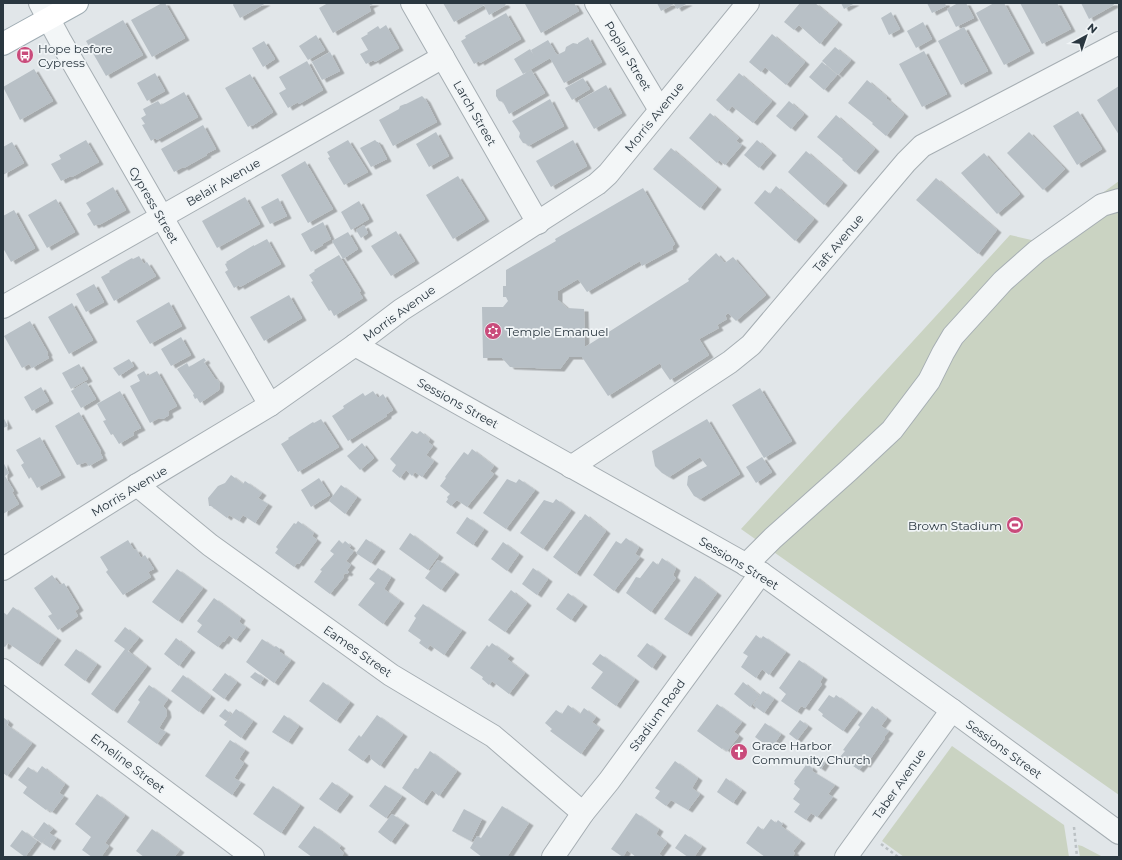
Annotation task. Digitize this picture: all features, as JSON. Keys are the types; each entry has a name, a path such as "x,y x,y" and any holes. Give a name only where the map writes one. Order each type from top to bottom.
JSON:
{"main road":[{"path":"3,44 45,11 77,3"}],"street":[{"name":"Larch Street","path":"412,3 538,223"},
{"name":"Poplar Street","path":"596,3 660,110"},
{"name":"Morris Avenue","path":"3,569 137,485 270,405 355,345 401,310 538,223 596,184 608,174 748,3"},
{"name":"Cypress Street","path":"45,11 161,217 270,405"},
{"name":"Taft Avenue","path":"571,467 730,362 751,345 906,162 922,146 1119,43"},
{"name":"Belair Avenue","path":"3,307 443,57"},
{"name":"Stadium Road","path":"553,857 583,813 609,781 754,569 773,538 892,430 929,381 943,353 954,336 1003,281 1037,251 1102,205 1119,200"},
{"name":"Sessions Street","path":"355,345 754,569 952,710 1119,833"},
{"name":"Eames Street","path":"137,485 210,545 391,675 493,736 583,813"},
{"name":"Emeline Street","path":"3,670 252,857"},
{"name":"Taber Avenue","path":"846,857 952,710"}],"green space":[{"name":"Brown Stadium","path":"1119,181 1119,795 741,529 1010,235 1036,241"},
{"path":"952,746 1064,825 1069,857 904,857 882,841"},
{"path":"1078,845 1082,846 1103,857 1080,857"}],"building":[{"path":"162,3 165,3 185,38 152,57 131,20"},
{"path":"234,3 266,3 240,18 233,5"},
{"path":"328,3 375,3 369,6 371,11 333,33 319,8"},
{"path":"443,3 504,3 506,5 489,15 484,5 454,22"},
{"path":"574,3 579,11 541,33 525,4"},
{"path":"657,3 688,3 677,9 674,4 661,11"},
{"path":"800,3 815,3 838,22 820,44 799,25 794,30 784,22"},
{"path":"841,3 855,3 844,9"},
{"path":"927,3 945,3 946,6 932,13"},
{"path":"958,3 966,3 974,18 956,27 947,9"},
{"path":"994,3 1004,3 1030,51 1004,65 976,13"},
{"path":"1020,3 1057,3 1071,29 1042,44"},
{"path":"1081,3 1113,3 1114,5 1089,19"},
{"path":"891,12 900,29 889,35 881,18"},
{"path":"506,13 521,39 480,63 479,61 474,64 461,41 466,38 465,36"},
{"path":"123,20 143,55 106,76 86,41"},
{"path":"923,22 932,39 916,48 907,31"},
{"path":"386,25 399,48 375,62 374,60 366,64 360,54 368,50 361,38 378,26 380,29"},
{"path":"964,27 988,71 961,85 938,41"},
{"path":"772,34 805,62 786,85 765,67 761,72 749,62"},
{"path":"316,35 325,50 308,60 299,46"},
{"path":"588,37 602,62 564,83 550,58 523,74 514,59 530,49 535,58 531,50 548,40 557,55 565,51 566,47 573,43 578,44"},
{"path":"264,41 275,59 263,67 252,48"},
{"path":"835,47 851,60 838,75 822,61"},
{"path":"924,51 947,94 922,107 899,64"},
{"path":"330,52 340,71 322,80 312,62"},
{"path":"307,61 323,90 299,104 298,102 288,108 279,93 286,89 279,77"},
{"path":"822,62 837,75 824,90 809,77"},
{"path":"34,69 53,101 20,120 3,87"},
{"path":"531,70 545,93 509,114 503,102 499,101 496,96 496,90"},
{"path":"155,73 165,91 147,101 137,83"},
{"path":"739,73 772,101 753,123 732,106 728,111 716,100"},
{"path":"250,74 273,112 252,126 251,125 248,127 225,88"},
{"path":"583,78 590,89 572,100 565,88"},
{"path":"867,80 904,114 886,136 872,124 873,123 848,103"},
{"path":"606,85 622,113 594,129 578,101"},
{"path":"1119,86 1119,135 1097,100"},
{"path":"184,92 198,117 157,140 155,138 151,141 142,125 145,124 141,118 146,115 143,109 158,101 161,105"},
{"path":"422,96 426,100 437,122 393,146 379,120 399,109 400,106"},
{"path":"550,99 564,126 528,146 527,144 523,143 519,137 520,133 512,121"},
{"path":"789,101 804,114 791,129 776,116"},
{"path":"1078,111 1102,149 1077,165 1053,126"},
{"path":"710,113 739,138 736,141 742,145 725,165 719,160 717,163 689,138"},
{"path":"836,115 875,149 855,172 842,160 843,159 817,137"},
{"path":"203,125 216,149 184,168 183,167 174,172 161,149"},
{"path":"436,132 449,156 429,167 416,144"},
{"path":"1029,132 1065,169 1043,190 1007,153"},
{"path":"86,140 99,162 72,177 71,176 61,181 51,164 61,159 59,155"},
{"path":"348,140 368,172 344,185 328,158 330,157 327,152"},
{"path":"375,140 378,142 387,159 371,167 360,148"},
{"path":"573,140 587,166 551,187 536,161"},
{"path":"757,140 772,153 759,168 744,155"},
{"path":"12,142 24,163 3,175 3,147"},
{"path":"671,148 717,187 700,208 653,169"},
{"path":"806,151 843,183 824,205 788,172"},
{"path":"984,153 1020,194 997,214 961,173"},
{"path":"305,161 333,209 308,223 281,175"},
{"path":"458,176 485,219 453,239 426,195"},
{"path":"936,178 997,230 978,254 916,200"},
{"path":"776,186 814,219 795,241 754,203 765,190 770,194"},
{"path":"113,187 126,210 99,225 94,226 87,214 91,211 86,203"},
{"path":"643,188 675,244 672,247 673,249 642,266 640,261 587,292 578,279 558,291 558,300 567,308 584,309 585,347 689,281 688,279 716,253 725,263 733,257 766,295 736,321 728,313 725,316 727,319 717,325 719,328 699,339 709,355 670,380 660,363 608,396 582,357 569,357 560,369 510,367 502,358 483,358 482,307 503,307 508,301 506,297 503,297 503,286 506,286 506,270 556,241 555,239"},
{"path":"245,197 260,224 217,248 202,221"},
{"path":"278,198 287,216 270,224 261,207"},
{"path":"56,199 75,232 47,248 28,215"},
{"path":"359,201 369,219 351,230 341,212"},
{"path":"14,210 35,248 11,262 3,248 3,216"},
{"path":"323,222 331,239 311,252 301,234"},
{"path":"364,225 368,233 361,238 356,230"},
{"path":"396,231 415,261 391,276 371,246"},
{"path":"348,232 358,249 343,259 332,241"},
{"path":"267,239 281,264 240,287 239,285 234,288 225,272 228,270 225,264 227,263 226,262"},
{"path":"339,255 361,291 359,292 363,298 334,316 331,310 329,311 311,282 313,281 309,275 315,271 314,270"},
{"path":"139,256 144,264 147,262 156,276 114,301 101,277 132,258 133,259"},
{"path":"94,284 104,302 86,312 76,294"},
{"path":"289,295 302,318 264,341 250,317"},
{"path":"169,302 182,326 150,344 136,321"},
{"path":"72,303 93,340 69,354 48,317"},
{"path":"30,321 48,353 49,358 32,368 29,364 22,368 4,336"},
{"path":"181,337 191,355 171,366 161,349"},
{"path":"204,358 206,361 204,362 220,384 219,390 200,403 197,398 195,399 194,394 177,369 187,363 189,367"},
{"path":"129,359 134,366 119,376 113,368"},
{"path":"79,364 88,379 71,389 62,373"},
{"path":"144,371 147,376 157,371 177,406 168,411 169,415 163,419 159,418 150,423 130,386 140,381 137,375"},
{"path":"86,382 96,399 81,408 71,391"},
{"path":"41,387 49,401 32,411 24,397"},
{"path":"760,388 792,441 764,458 732,405"},
{"path":"120,391 141,428 133,432 134,435 119,444 113,434 111,435 103,421 106,420 97,404"},
{"path":"373,391 378,398 383,394 393,410 387,414 387,416 348,441 332,416 344,408 343,406 363,393 365,396"},
{"path":"79,412 101,451 100,452 103,458 89,466 86,462 77,465 55,426"},
{"path":"3,417 8,426 3,428"},
{"path":"321,419 339,447 298,472 281,444 313,422 314,423"},
{"path":"707,419 740,474 700,499 694,496 687,485 688,476 707,466 700,457 669,477 655,466 652,451"},
{"path":"412,431 417,434 420,431 430,439 428,442 433,446 426,455 434,461 422,477 415,472 412,476 406,470 400,478 392,471 396,465 390,459"},
{"path":"40,437 61,475 37,488 31,477 29,479 21,465 24,463 16,450"},
{"path":"362,443 374,458 360,470 347,456"},
{"path":"472,449 494,466 490,471 494,474 467,507 457,500 451,506 446,502 448,499 447,497 450,494 440,486 464,452 468,455"},
{"path":"762,457 772,472 756,483 746,467"},
{"path":"3,462 9,473 5,476 14,491 12,492 19,504 3,514"},
{"path":"231,475 243,484 245,481 262,493 258,498 268,504 255,523 243,515 239,521 229,515 227,518 209,506 208,498 218,486 225,483"},
{"path":"319,478 330,495 311,507 301,490"},
{"path":"507,479 516,483 519,479 535,490 506,529 483,513"},
{"path":"341,485 357,497 345,514 329,501"},
{"path":"556,499 571,510 543,549 520,533 544,500 553,503"},
{"path":"585,514 606,531 576,574 553,557"},
{"path":"467,517 484,529 473,545 456,533"},
{"path":"298,521 314,533 312,536 317,540 299,564 297,563 294,567 275,553 278,549 276,547 294,523 296,524"},
{"path":"410,533 439,555 428,570 399,549"},
{"path":"626,538 639,547 635,554 640,557 614,591 593,575 616,541 621,544"},
{"path":"366,539 381,549 371,563 356,553"},
{"path":"128,540 134,550 136,549 141,558 145,555 154,569 148,572 151,577 123,595 106,572 108,570 100,557"},
{"path":"339,540 343,544 345,541 351,546 349,548 354,551 346,561 351,565 347,570 349,572 347,574 345,573 343,576 344,577 330,594 314,582 322,571 320,570 334,554 330,551"},
{"path":"503,542 519,554 507,571 491,559"},
{"path":"662,558 676,568 673,575 676,578 651,612 626,593 636,577 640,578 653,561 658,565"},
{"path":"438,560 455,572 441,590 425,578"},
{"path":"378,568 391,577 384,589 400,601 383,624 358,605 375,583 369,579"},
{"path":"533,568 548,579 537,595 522,584"},
{"path":"177,569 203,588 178,621 152,602"},
{"path":"52,575 60,585 64,583 79,608 75,611 78,616 58,630 48,616 52,614 34,588"},
{"path":"695,576 717,593 687,634 664,619"},
{"path":"511,590 527,603 505,632 488,620"},
{"path":"568,593 583,604 571,620 556,609"},
{"path":"214,598 241,618 239,622 246,627 236,640 229,635 218,647 197,632 202,625 197,621"},
{"path":"423,604 462,630 444,655 430,645 427,649 419,643 421,640 408,631 416,618 414,616"},
{"path":"13,607 57,638 38,664 8,643 5,647 3,646 3,612 7,615"},
{"path":"125,627 139,638 128,651 147,666 113,711 91,694 125,649 114,641"},
{"path":"756,635 761,639 763,636 786,652 769,675 762,669 756,678 741,667 748,656 743,653"},
{"path":"176,638 191,650 179,666 164,654"},
{"path":"262,639 274,647 276,646 280,649 280,652 291,660 274,683 246,662"},
{"path":"492,643 510,656 507,659 525,673 509,694 492,681 489,685 482,679 483,677 470,668 487,645 489,647"},
{"path":"647,643 662,654 652,668 637,656"},
{"path":"76,649 97,664 85,681 64,665"},
{"path":"600,654 635,679 616,706 591,688 603,672 592,664"},
{"path":"799,660 823,677 820,682 822,684 805,708 801,706 797,712 781,701 786,694 779,688"},
{"path":"255,672 264,678 260,684 250,677"},
{"path":"225,673 237,682 224,699 212,690"},
{"path":"183,675 211,696 199,712 171,691"},
{"path":"323,682 350,702 336,721 309,701"},
{"path":"743,682 759,695 750,707 734,694"},
{"path":"149,685 168,699 163,706 166,709 167,715 159,728 166,732 157,744 127,722 140,702 138,700"},
{"path":"763,691 774,699 764,713 753,705"},
{"path":"829,695 834,698 836,695 858,711 843,731 822,716 823,714 818,710"},
{"path":"717,704 742,722 734,732 739,736 727,751 697,731"},
{"path":"568,705 580,714 584,708 596,717 592,722 600,728 581,754 550,731 552,729 545,723 556,710 562,714"},
{"path":"872,706 887,718 881,726 889,731 866,765 864,764 859,770 840,757 845,751 843,750 860,727 858,725"},
{"path":"225,709 231,714 226,721 219,716"},
{"path":"236,709 253,721 241,738 224,725"},
{"path":"284,715 299,726 288,742 272,732"},
{"path":"377,715 403,734 380,766 370,758 371,756 369,754 363,761 348,750 359,735 361,737"},
{"path":"3,717 9,722 7,725 32,743 7,776 3,773"},
{"path":"800,720 808,726 797,740 789,734"},
{"path":"765,723 781,734 771,749 755,737"},
{"path":"230,740 245,750 239,759 244,763 234,778 241,782 232,795 205,776"},
{"path":"430,751 457,771 439,796 432,790 423,803 402,788 415,768 418,769"},
{"path":"818,758 825,763 821,769 814,764"},
{"path":"675,761 698,778 692,788 700,794 688,810 671,800 666,806 655,798 660,791 655,788"},
{"path":"806,765 809,765 813,769 812,771 835,785 828,794 833,797 817,817 811,813 806,820 794,812 800,804 793,799 800,789 794,784 794,781"},
{"path":"42,766 65,784 59,793 64,796 52,812 47,809 46,810 23,793 27,787 18,780 28,767 37,773"},
{"path":"726,778 742,790 733,803 717,792"},
{"path":"332,782 349,794 336,811 319,799"},
{"path":"385,785 402,796 386,818 369,806"},
{"path":"273,786 300,805 281,833 253,814"},
{"path":"97,794 125,815 105,843 109,846 101,857 92,857 82,850 91,837 75,824"},
{"path":"502,806 529,823 507,857 482,857 470,848 477,836 481,838"},
{"path":"464,809 482,819 471,841 452,831"},
{"path":"636,813 659,829 656,834 667,843 659,854 663,857 636,857 627,850 623,857 611,849"},
{"path":"392,814 405,823 391,842 378,832"},
{"path":"771,819 776,823 778,820 783,824 781,826 801,841 793,851 795,853 792,857 765,857 746,843 758,826 763,830"},
{"path":"44,822 53,829 49,833 57,838 50,848 43,843 47,836 42,843 33,837"},
{"path":"314,826 341,846 339,848 344,853 341,857 312,857 298,847"},
{"path":"152,829 180,850 174,857 144,857 136,851"},
{"path":"22,830 37,841 25,857 10,846"},
{"path":"685,834 702,846 694,857 688,857 675,848"}],"place":[{"name":"Hope before Cypress","path":"25,55"},
{"name":"Temple Emanuel","path":"493,331"},
{"name":"Brown Stadium","path":"1015,525"},
{"name":"Grace Harbor Community Church","path":"739,752"}]}
